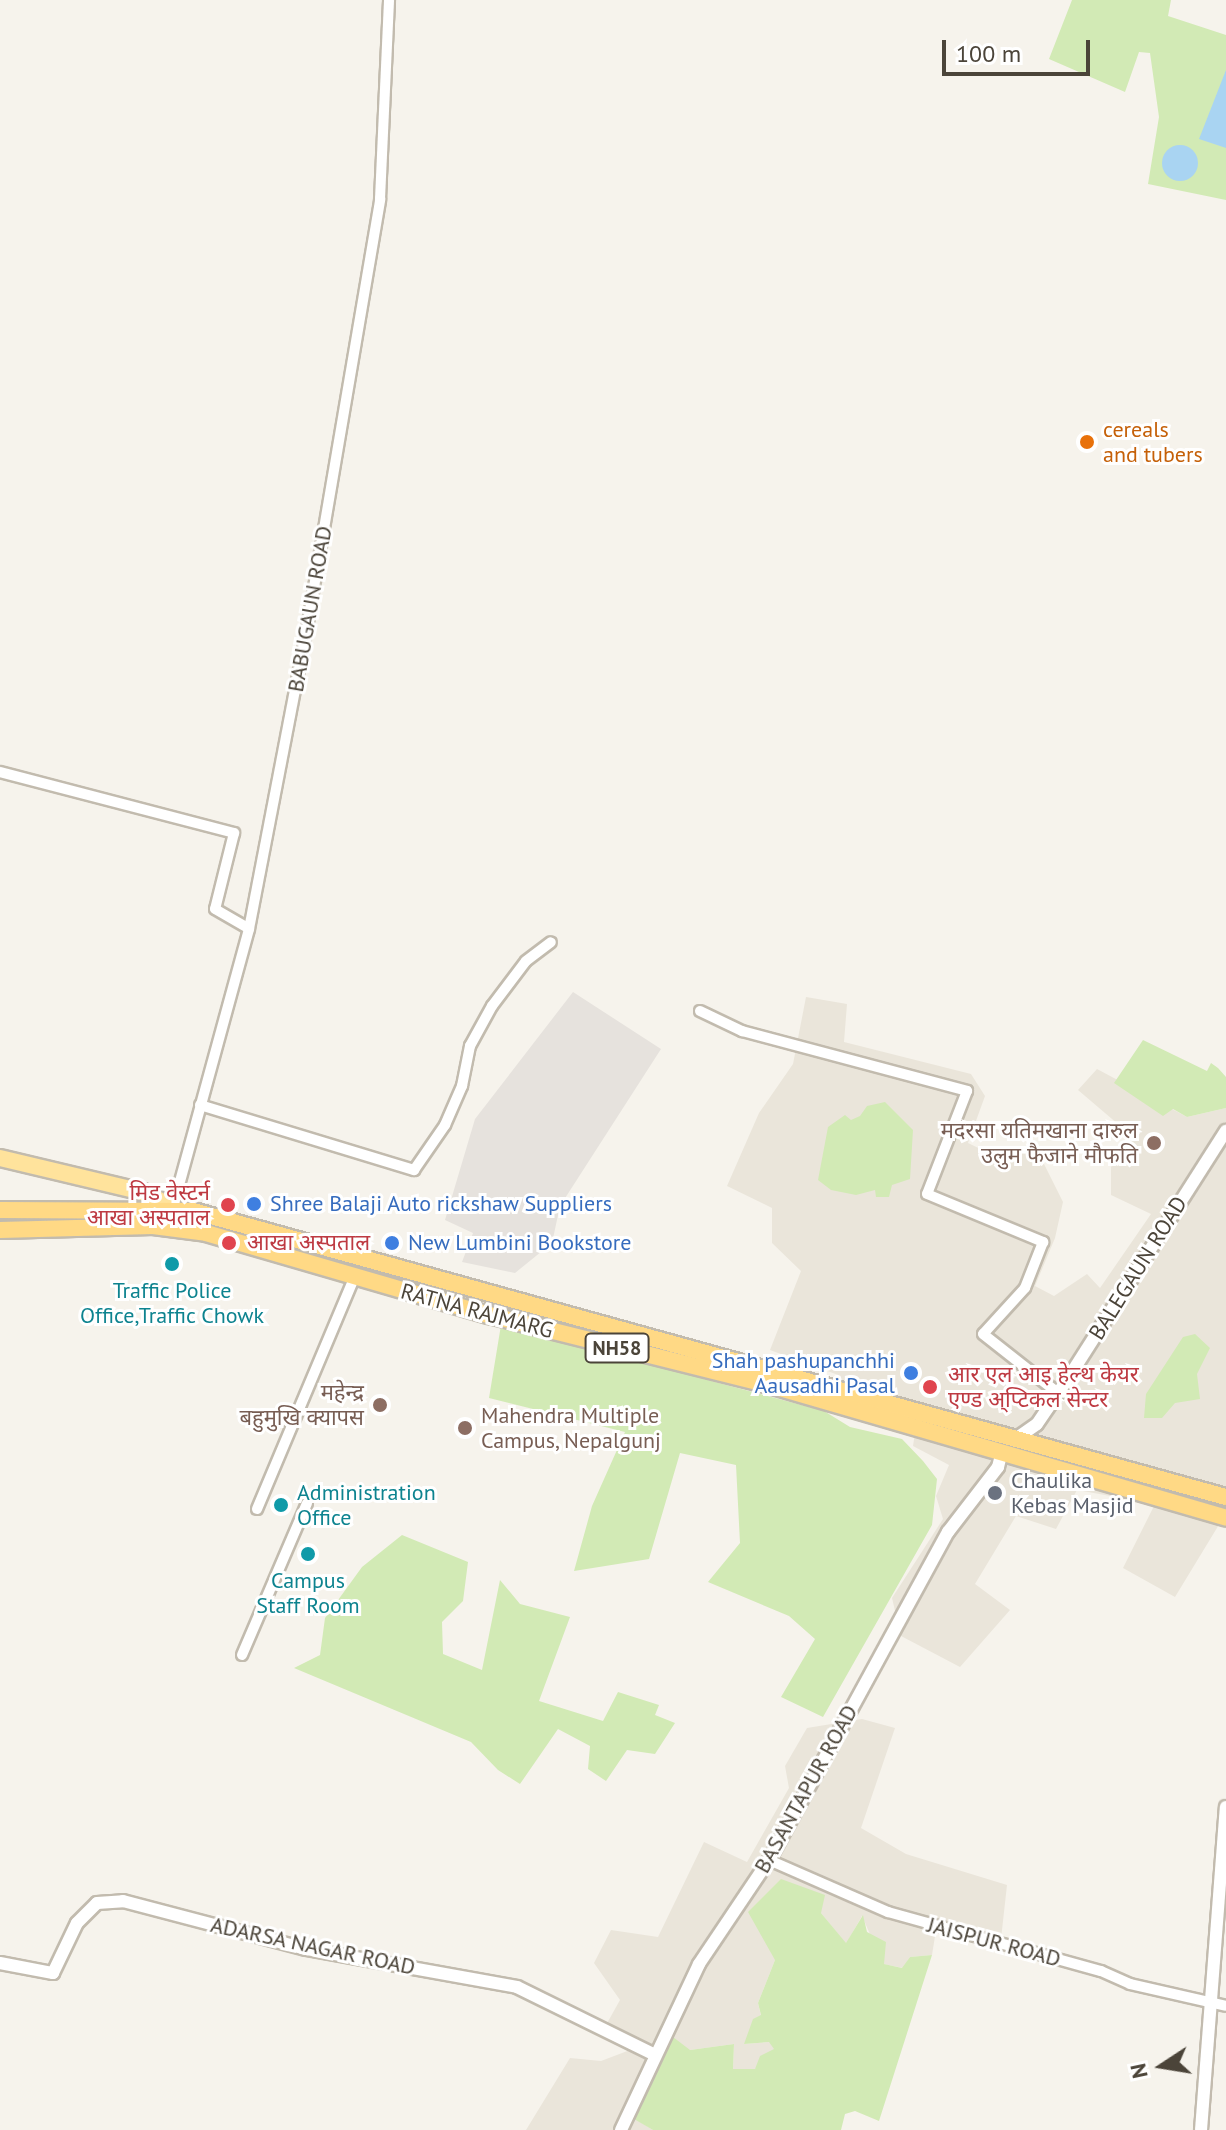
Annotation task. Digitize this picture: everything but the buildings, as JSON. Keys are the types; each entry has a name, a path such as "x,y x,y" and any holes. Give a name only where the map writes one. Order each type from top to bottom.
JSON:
{"highway":[{"name":"RATNA RAJMARG","path":"0,1210 173,1207 1226,1497"},
{"name":"RATNA RAJMARG","path":"0,1230 178,1228 766,1384 1001,1455 1226,1518"}],"main road":[{"path":"0,1158 143,1192 173,1207"}],"street":[{"name":"BABUGAUN ROAD","path":"173,1207 249,929 380,199 389,0"},
{"path":"0,772 234,833 215,909 249,929"},
{"path":"200,1105 414,1170 445,1125 462,1086 470,1046 492,1006 526,961 551,942"},
{"path":"700,1011 742,1031 967,1091 927,1194 1043,1242 1025,1288 983,1334 1058,1393"},
{"name":"BALEGAUN ROAD","path":"1017,1438 1037,1424 1226,1131"},
{"path":"257,1509 354,1278 347,1275"},
{"name":"BASANTAPUR ROAD","path":"621,2130 653,2054 699,1964 769,1860 948,1532 998,1467 1001,1455"},
{"path":"242,1655 307,1503"},
{"path":"1201,2130 1226,1807"},
{"name":"JAISPUR ROAD","path":"769,1860 888,1912 1101,1971 1130,1984 1226,2006"},
{"name":"ADARSA NAGAR ROAD","path":"0,1963 53,1973 77,1923 97,1903 123,1901 306,1949 517,1987 653,2054"}],"shaded area":[{"path":"573,992 661,1049 560,1206 552,1243 515,1273 462,1262 473,1233 445,1220 475,1119"},
{"path":"806,997 847,1004 844,1042 971,1074 985,1096 968,1143 995,1156 1021,1149 1038,1152 1063,1202 1055,1238 1035,1286 1054,1296 1087,1274 1100,1288 1151,1214 1111,1195 1111,1167 1132,1136 1078,1090 1097,1069 1187,1117 1226,1108 1226,1496 1220,1523 1175,1597 1123,1568 1155,1504 1077,1490 1056,1529 1016,1516 975,1584 1010,1610 960,1667 901,1636 892,1598 943,1519 936,1496 949,1465 913,1446 915,1433 836,1415 841,1376 770,1350 801,1271 772,1243 772,1208 727,1186 759,1113 793,1064"},
{"path":"862,1719 895,1728 861,1828 906,1854 1007,1885 1001,1939 937,1924 932,1955 910,1957 903,1968 883,1964 862,1916 846,1944 821,1913 775,1960 758,2003 761,2016 744,2044 770,2042 775,2049 755,2069 733,2069 734,2044 690,2050 634,2118 653,2130 526,2130 570,2058 601,2061 630,2050 601,2034 620,2000 594,1963 611,1930 658,1937 704,1842 747,1862 789,1788 785,1766 807,1728"}],"green space":[{"path":"1072,0 1171,0 1168,16 1226,35 1226,200 1148,184 1159,117 1150,53 1139,52 1125,92 1049,59"},
{"path":"1143,1040 1207,1071 1211,1063 1218,1068 1226,1077 1226,1108 1187,1117 1173,1109 1163,1116 1114,1083"},
{"path":"885,1102 913,1130 910,1179 892,1185 889,1197 876,1197 875,1190 856,1195 831,1190 818,1180 828,1127 845,1115 851,1120 860,1116 867,1106"},
{"path":"501,1325 824,1411 850,1427 902,1439 923,1461 937,1479 932,1525 823,1717 781,1697 815,1639 789,1616 708,1582 740,1543 736,1465 680,1453 649,1559 574,1571 592,1506 625,1432 489,1398"},
{"path":"1195,1334 1210,1348 1197,1374 1200,1399 1175,1403 1162,1418 1144,1418 1146,1394 1183,1337"},
{"path":"402,1535 468,1562 463,1601 442,1622 443,1654 482,1670 500,1580 520,1604 570,1617 539,1701 603,1721 618,1692 659,1705 655,1715 675,1723 655,1754 627,1750 606,1781 588,1769 590,1746 558,1729 520,1784 498,1770 471,1742 294,1668 320,1655 325,1618 362,1567"},
{"path":"781,1879 825,1895 821,1913 846,1943 863,1915 867,1932 886,1942 884,1964 902,1968 910,1957 932,1955 879,2121 855,2111 845,2114 841,2130 653,2130 634,2119 673,2037 690,2050 734,2044 733,2069 755,2069 760,2056 774,2049 769,2042 744,2044 753,2019 761,2015 758,2003 775,1960 748,1912"}],"water":[{"path":"1226,70 1226,148 1199,139"},
{"path":"1180,145 1193,150 1198,163 1193,176 1180,181 1167,176 1162,163 1167,150"}],"place":[{"name":"cereals and tubers","path":"1087,442"},
{"name":"मदरसा यतिमखाना दारुल उलुम फैजाने माैफति","path":"1154,1143"},
{"name":"Shree Balaji Auto rickshaw Suppliers","path":"254,1204"},
{"name":"मिड वेस्टर्न आखा अस्पताल","path":"228,1205"},
{"name":"आखा अस्पताल","path":"229,1243"},
{"name":"New Lumbini Bookstore","path":"392,1243"},
{"name":"Traffic Police Office,Traffic Chowk","path":"172,1264"},
{"name":"Shah pashupanchhi Aausadhi Pasal","path":"911,1373"},
{"name":"आर एल आइ हेल्थ केयर एण्ड अ्प्टिकल सेन्टर","path":"930,1387"},
{"name":"महेन्द्र बहुमुखि क्यापस","path":"380,1405"},
{"name":"Mahendra Multiple Campus, Nepalgunj","path":"465,1428"},
{"name":"Chaulika Kebas Masjid","path":"995,1493"},
{"name":"Administration Office","path":"281,1505"},
{"name":"Campus Staff Room","path":"308,1554"}]}
